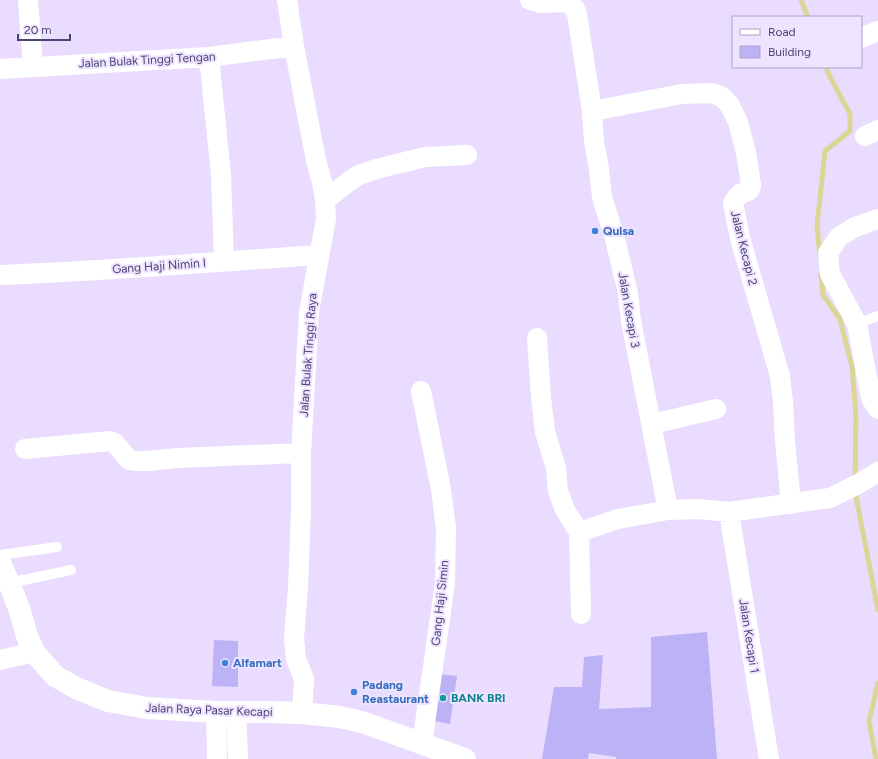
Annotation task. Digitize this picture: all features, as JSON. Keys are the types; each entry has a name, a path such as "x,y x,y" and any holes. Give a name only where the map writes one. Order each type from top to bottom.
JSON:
{"street":[{"path":"28,0 33,67"},
{"name":"Jalan Bulak Tinggi Raya","path":"287,0 294,46 316,160 326,200 326,219 309,312 301,453 301,511 294,639 296,659 304,679 302,713"},
{"path":"530,0 540,3 566,2 575,9 592,111"},
{"path":"862,38 878,31"},
{"name":"Jalan Bulak Tinggi Tengan","path":"0,69 209,57 294,46"},
{"path":"209,57 221,175 224,262"},
{"name":"Jalan Kecapi 2","path":"592,111 682,94 710,93 721,96 729,104 738,122 746,153 751,184 751,188 739,195 733,202 734,210 740,238 780,376 791,504"},
{"name":"Jalan Kecapi 3","path":"592,111 594,142 602,197 615,239 628,293 631,321 668,510"},
{"path":"326,200 359,175 376,169 425,157 467,155"},
{"path":"878,219 855,227 839,237 828,254 830,274 857,324 871,398 878,409"},
{"name":"Gang Haji Nimin I","path":"0,275 319,255"},
{"path":"536,338 545,432 556,468 558,491 565,510 579,532 581,614"},
{"name":"Gang Haji Simin","path":"421,391 441,489 446,528 445,583 422,744"},
{"path":"652,424 716,409"},
{"path":"25,449 110,441 115,443 129,460 135,461 301,453"},
{"path":"579,532 618,519 668,510 699,509 729,512 830,498 878,472"},
{"name":"Jalan Kecapi 1","path":"729,512 769,759"},
{"name":"Jalan Raya Pasar Kecapi","path":"0,563 19,608 27,636 34,652 55,676 76,688 108,701 147,708 226,712 302,713 340,717 390,731 465,759"},
{"path":"0,660 34,652"},
{"path":"217,759 226,712"},
{"path":"226,712 238,759"}],"lane":[{"path":"857,324 878,316"},
{"path":"0,555 57,547"},
{"path":"9,583 71,570"}],"building":[{"path":"707,632 717,759 616,759 616,757 589,753 588,759 542,759 554,687 582,687 584,657 603,655 599,709 651,707 651,637"},
{"name":"Alfamart","path":"214,640 238,641 238,687 212,686"},
{"name":"BANK BRI","path":"436,674 457,676 450,724 430,720"}],"waterway":[{"path":"801,0 808,16"},
{"path":"820,256 817,226 825,151 850,131 850,114 826,68"},
{"path":"821,274 823,295 840,319 852,367 856,416 855,481"},
{"path":"855,491 878,610"},
{"path":"876,759 869,721 878,683"}],"place":[{"name":"Qulsa","path":"595,231"},
{"name":"Alfamart","path":"225,663"},
{"name":"Padang Reastaurant","path":"354,692"},
{"name":"BANK BRI","path":"443,698"}]}
